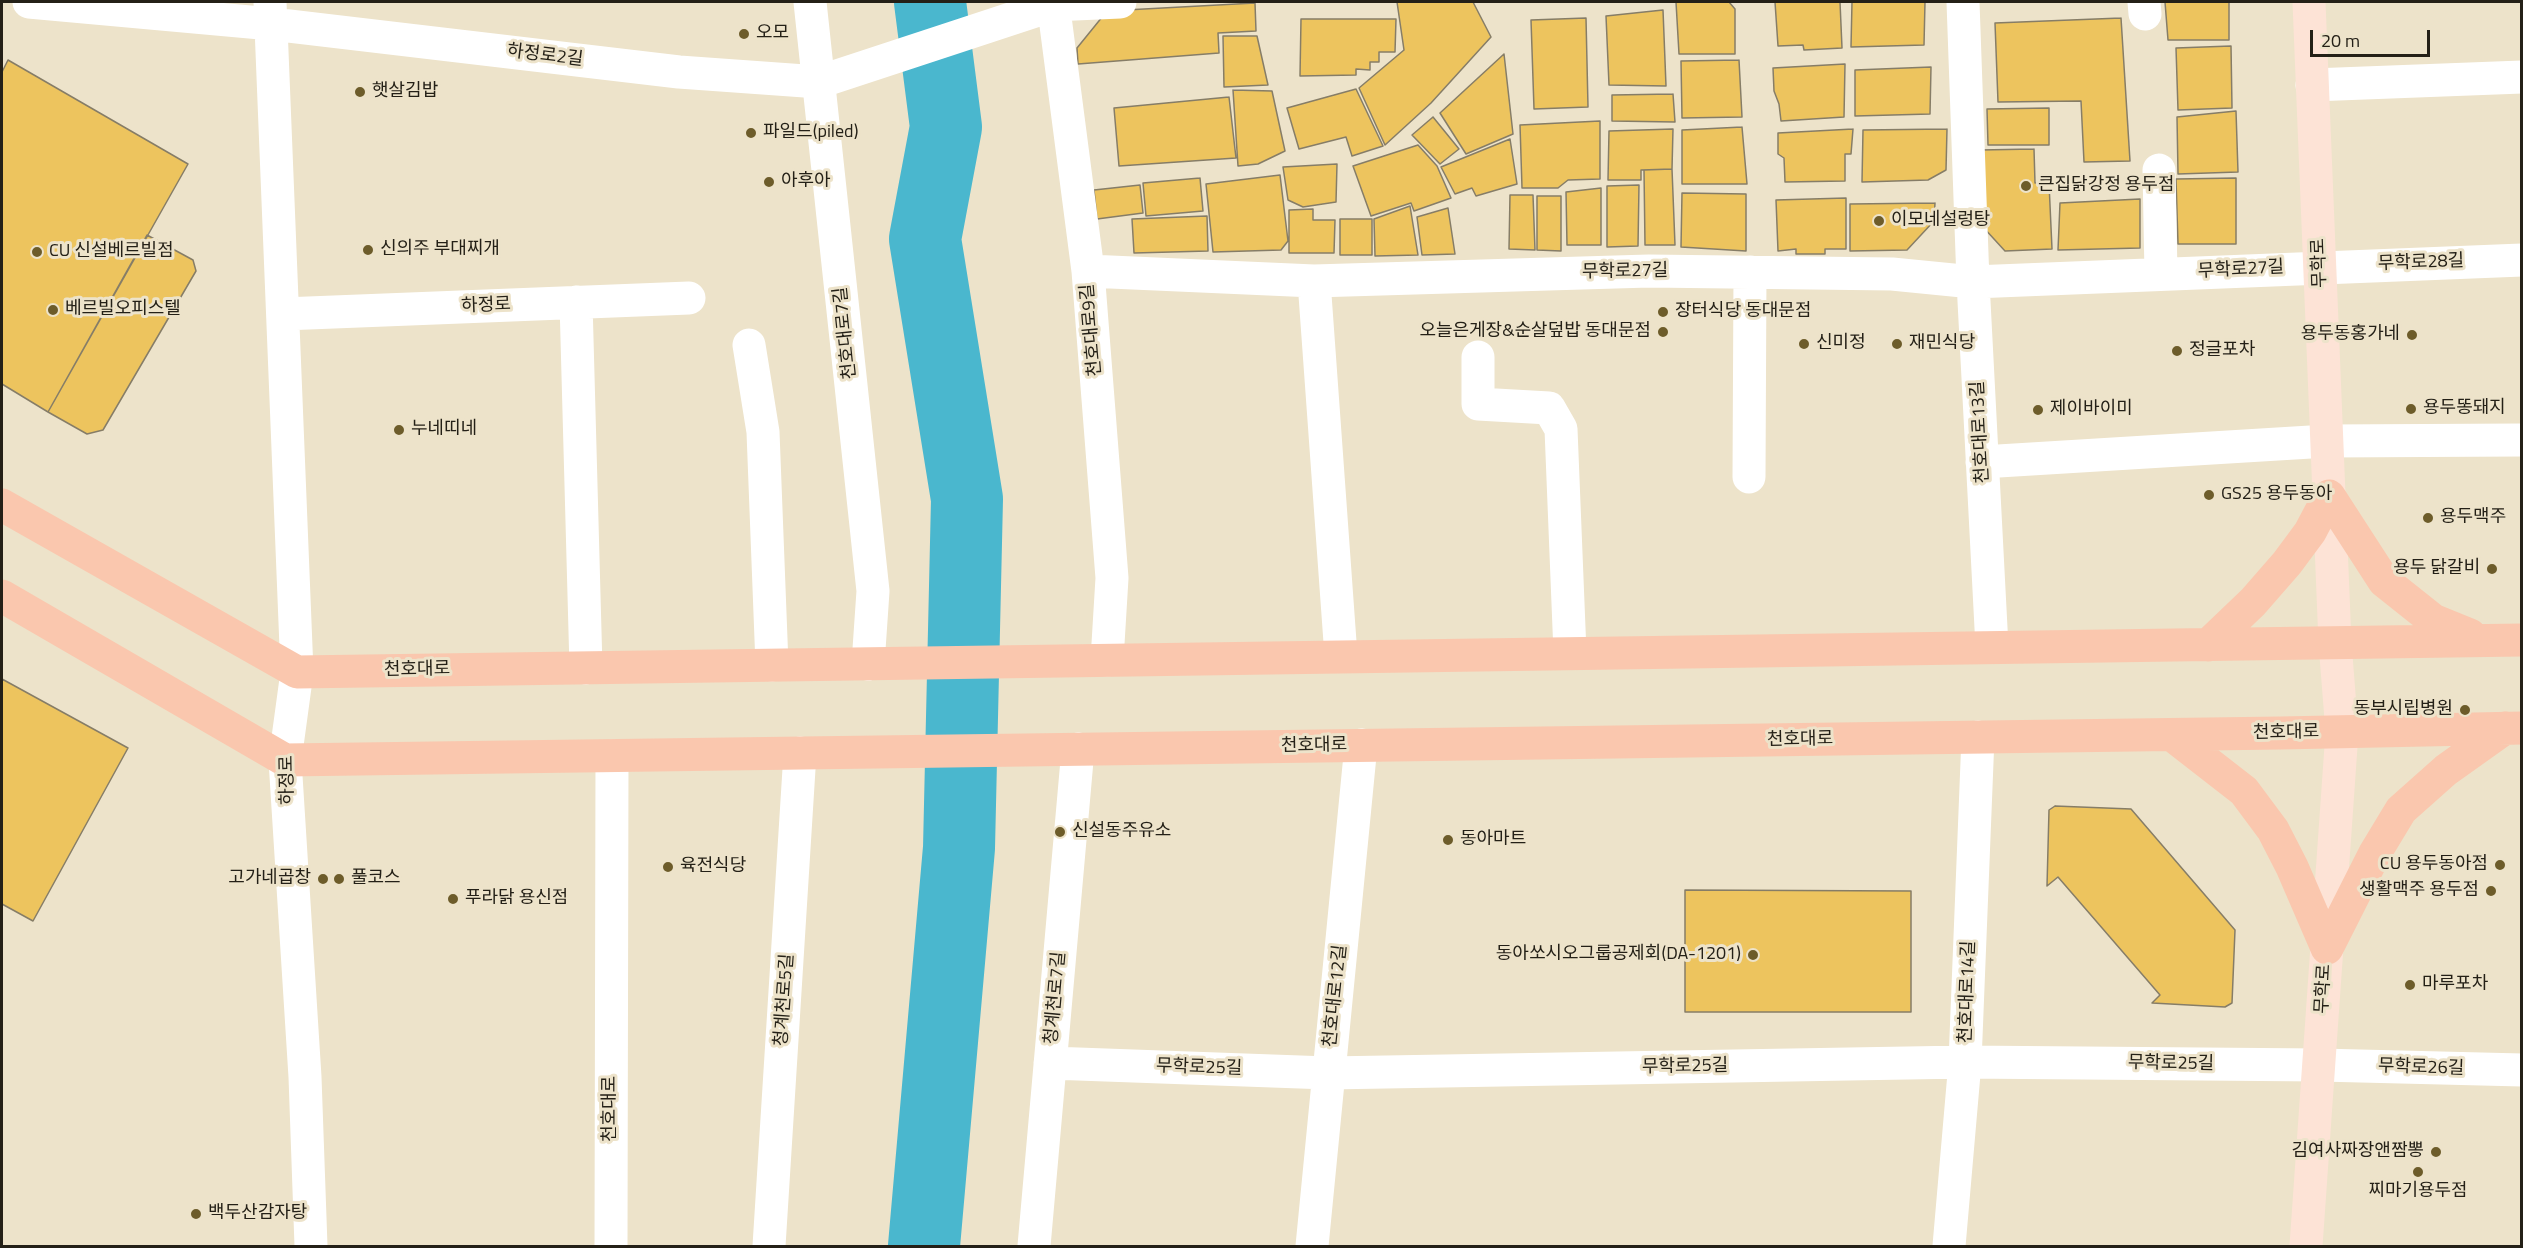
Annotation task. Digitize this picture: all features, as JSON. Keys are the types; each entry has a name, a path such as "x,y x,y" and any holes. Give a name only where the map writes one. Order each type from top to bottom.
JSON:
{"main road":[{"name":"무학로","path":"2306,1246 2342,732 2335,643 2309,2"},
{"path":"2208,645 2253,602 2287,563 2310,532 2329,496 2384,581 2433,620 2484,640"},
{"path":"2,505 297,672"},
{"path":"2,596 285,760 800,753"},
{"path":"1107,660 2522,640"},
{"name":"천호대로","path":"297,672 1107,660"},
{"name":"천호대로","path":"800,753 2172,735 2513,728"},
{"path":"2327,948 2375,854 2401,810 2446,770 2513,728"},
{"name":"무학로","path":"2329,906 2342,732"},
{"path":"2172,735 2244,791 2273,830 2292,867 2327,948"}],"street":[{"name":"하정로2길","path":"29,2 271,13 679,72 829,78"},
{"name":"천호대로7길","path":"810,2 829,78 873,591 872,664"},
{"path":"829,78 1044,7 1119,2"},
{"name":"천호대로13길","path":"1963,2 1973,282 1992,647"},
{"name":"천호대로9길","path":"1044,7 1088,271 1112,578 1107,660"},
{"name":"하정로","path":"271,13 297,672 285,760 305,1077 311,1246"},
{"path":"2312,85 2522,77"},
{"path":"2159,170 2161,274"},
{"name":"무학로28길","path":"2320,267 2522,260"},
{"name":"무학로27길","path":"1088,271 1314,281 1649,271 1892,274 1973,282 2320,267"},
{"path":"1749,477 1750,273"},
{"path":"1314,281 1341,657"},
{"name":"하정로","path":"283,314 689,298"},
{"path":"576,302 586,668"},
{"path":"749,345 763,432 772,665"},
{"path":"1478,357 1478,404 1549,408 1561,429 1570,653"},
{"path":"1982,462 2327,441 2522,440"},
{"name":"천호대로14길","path":"1949,1246 1965,1062 1978,737"},
{"name":"천호대로12길","path":"1312,1246 1361,745"},
{"name":"청계천로7길","path":"1034,1246 1078,749"},
{"name":"청계천로5길","path":"770,1246 800,753"},
{"name":"천호대로","path":"611,1246 612,756"},
{"name":"무학로25길","path":"1050,1063 1328,1073 1965,1062 2320,1065"},
{"name":"무학로26길","path":"2320,1065 2522,1070"}],"building":[{"path":"1397,2 1473,2 1491,37 1431,103 1385,145 1359,88 1404,50"},
{"path":"1676,2 1729,2 1735,9 1735,54 1679,54"},
{"path":"1775,2 1840,2 1842,48 1804,50 1803,45 1778,46"},
{"path":"1852,2 1925,2 1924,45 1851,47"},
{"path":"2165,2 2229,2 2229,40 2168,40"},
{"path":"1255,3 1256,31 1218,33 1219,53 1078,64 1077,48 1107,11"},
{"path":"1663,10 1666,86 1609,85 1606,16"},
{"path":"1586,18 1588,107 1534,109 1531,20"},
{"path":"2121,18 2130,161 2084,162 2081,101 1998,102 1995,23"},
{"path":"1301,19 1396,19 1395,52 1379,52 1379,62 1370,62 1370,70 1356,69 1356,75 1300,76"},
{"path":"1223,36 1257,36 1268,85 1224,87"},
{"path":"2231,46 2232,108 2178,110 2176,48"},
{"path":"1504,54 1513,134 1466,154 1440,113"},
{"name":"베르빌오피스텔","path":"8,60 188,164 48,412 2,384 2,72"},
{"path":"1739,60 1742,117 1682,118 1681,61"},
{"path":"1845,64 1844,117 1781,121 1779,104 1774,91 1773,68"},
{"path":"1931,67 1930,114 1855,116 1855,70"},
{"path":"1356,89 1383,146 1352,156 1346,137 1299,149 1287,108"},
{"path":"1233,90 1272,91 1285,151 1258,164 1238,166"},
{"path":"1673,94 1675,122 1612,121 1612,95"},
{"path":"1229,97 1236,158 1119,166 1114,108"},
{"path":"2049,108 2049,145 1988,145 1987,109"},
{"path":"2236,111 2238,172 2178,174 2177,117"},
{"path":"1433,117 1459,149 1440,164 1412,135"},
{"path":"1600,121 1600,179 1568,180 1558,188 1522,188 1520,125"},
{"path":"1742,127 1747,184 1682,184 1682,130"},
{"path":"1673,129 1672,169 1641,170 1641,180 1608,180 1609,131"},
{"path":"1853,129 1851,154 1845,154 1845,181 1785,182 1784,158 1778,154 1778,133"},
{"path":"1947,129 1946,170 1928,180 1862,182 1863,130"},
{"path":"1510,139 1517,184 1476,196 1472,188 1455,194 1441,167"},
{"path":"1418,145 1437,166 1451,198 1414,211 1411,203 1371,216 1353,166"},
{"path":"2034,149 2035,183 2049,183 2052,249 2005,251 1983,227 1980,150"},
{"path":"1337,164 1336,202 1303,207 1288,200 1283,167"},
{"path":"1672,169 1675,245 1645,245 1644,170"},
{"path":"1280,175 1288,241 1281,250 1213,252 1206,184"},
{"path":"1200,178 1203,211 1146,216 1143,183"},
{"path":"2236,178 2236,244 2178,244 2176,179"},
{"path":"1140,185 1143,213 1097,219 1094,190"},
{"path":"1639,185 1638,246 1607,247 1607,186"},
{"path":"1601,188 1601,245 1567,245 1566,192"},
{"path":"1682,193 1746,194 1746,251 1681,247"},
{"path":"1510,195 1533,195 1535,250 1509,249"},
{"path":"1537,196 1561,196 1561,251 1537,250"},
{"path":"1846,198 1846,249 1825,249 1825,254 1796,254 1796,249 1778,251 1776,200"},
{"path":"2140,199 2140,248 2058,250 2060,203"},
{"path":"1935,203 1934,221 1907,250 1850,251 1850,204"},
{"path":"1410,206 1418,255 1375,256 1374,219"},
{"path":"1448,208 1455,254 1422,255 1417,217"},
{"path":"1313,209 1313,220 1335,220 1334,253 1289,253 1289,210"},
{"path":"1207,216 1208,251 1134,253 1132,219"},
{"path":"1340,219 1372,219 1372,255 1340,255"},
{"path":"147,235 193,260 196,271 103,430 87,434 48,412"},
{"path":"2,679 128,748 33,921 2,904"},
{"path":"2055,806 2131,809 2235,930 2232,1003 2225,1007 2152,1003 2160,995 2058,877 2047,886 2049,810"},
{"path":"1685,890 1911,891 1911,1012 1685,1012"}],"waterway":[{"path":"924,1246 959,848 967,499 925,239 946,127 930,2"}],"place":[{"name":"오모","path":"744,34"},
{"name":"햇살김밥","path":"360,92"},
{"name":"파일드(piled)","path":"751,133"},
{"name":"아후아","path":"769,182"},
{"name":"큰집닭강정 용두점","path":"2026,186"},
{"name":"이모네설렁탕","path":"1879,221"},
{"name":"신의주 부대찌개","path":"368,250"},
{"name":"CU 신설베르빌점","path":"37,252"},
{"name":"베르빌오피스텔","path":"53,310"},
{"name":"장터식당 동대문점","path":"1663,312"},
{"name":"오늘은게장&순살덮밥 동대문점","path":"1663,332"},
{"name":"용두동홍가네","path":"2412,335"},
{"name":"신미정","path":"1804,344"},
{"name":"재민식당","path":"1897,344"},
{"name":"정글포차","path":"2177,351"},
{"name":"용두똥돼지","path":"2411,409"},
{"name":"제이바이미","path":"2038,410"},
{"name":"누네띠네","path":"399,430"},
{"name":"GS25 용두동아","path":"2209,495"},
{"name":"용두맥주","path":"2428,518"},
{"name":"용두 닭갈비","path":"2492,569"},
{"name":"동부시립병원","path":"2465,710"},
{"name":"신설동주유소","path":"1060,832"},
{"name":"동아마트","path":"1448,840"},
{"name":"CU 용두동아점","path":"2500,865"},
{"name":"육전식당","path":"668,867"},
{"name":"고가네곱창","path":"323,879"},
{"name":"풀코스","path":"339,879"},
{"name":"생활맥주 용두점","path":"2491,891"},
{"name":"푸라닭 용신점","path":"453,899"},
{"name":"동아쏘시오그룹공제회(DA-1201)","path":"1753,955"},
{"name":"마루포차","path":"2410,985"},
{"name":"김여사짜장앤짬뽕","path":"2436,1152"},
{"name":"찌마기용두점","path":"2418,1172"},
{"name":"백두산감자탕","path":"196,1214"}]}
